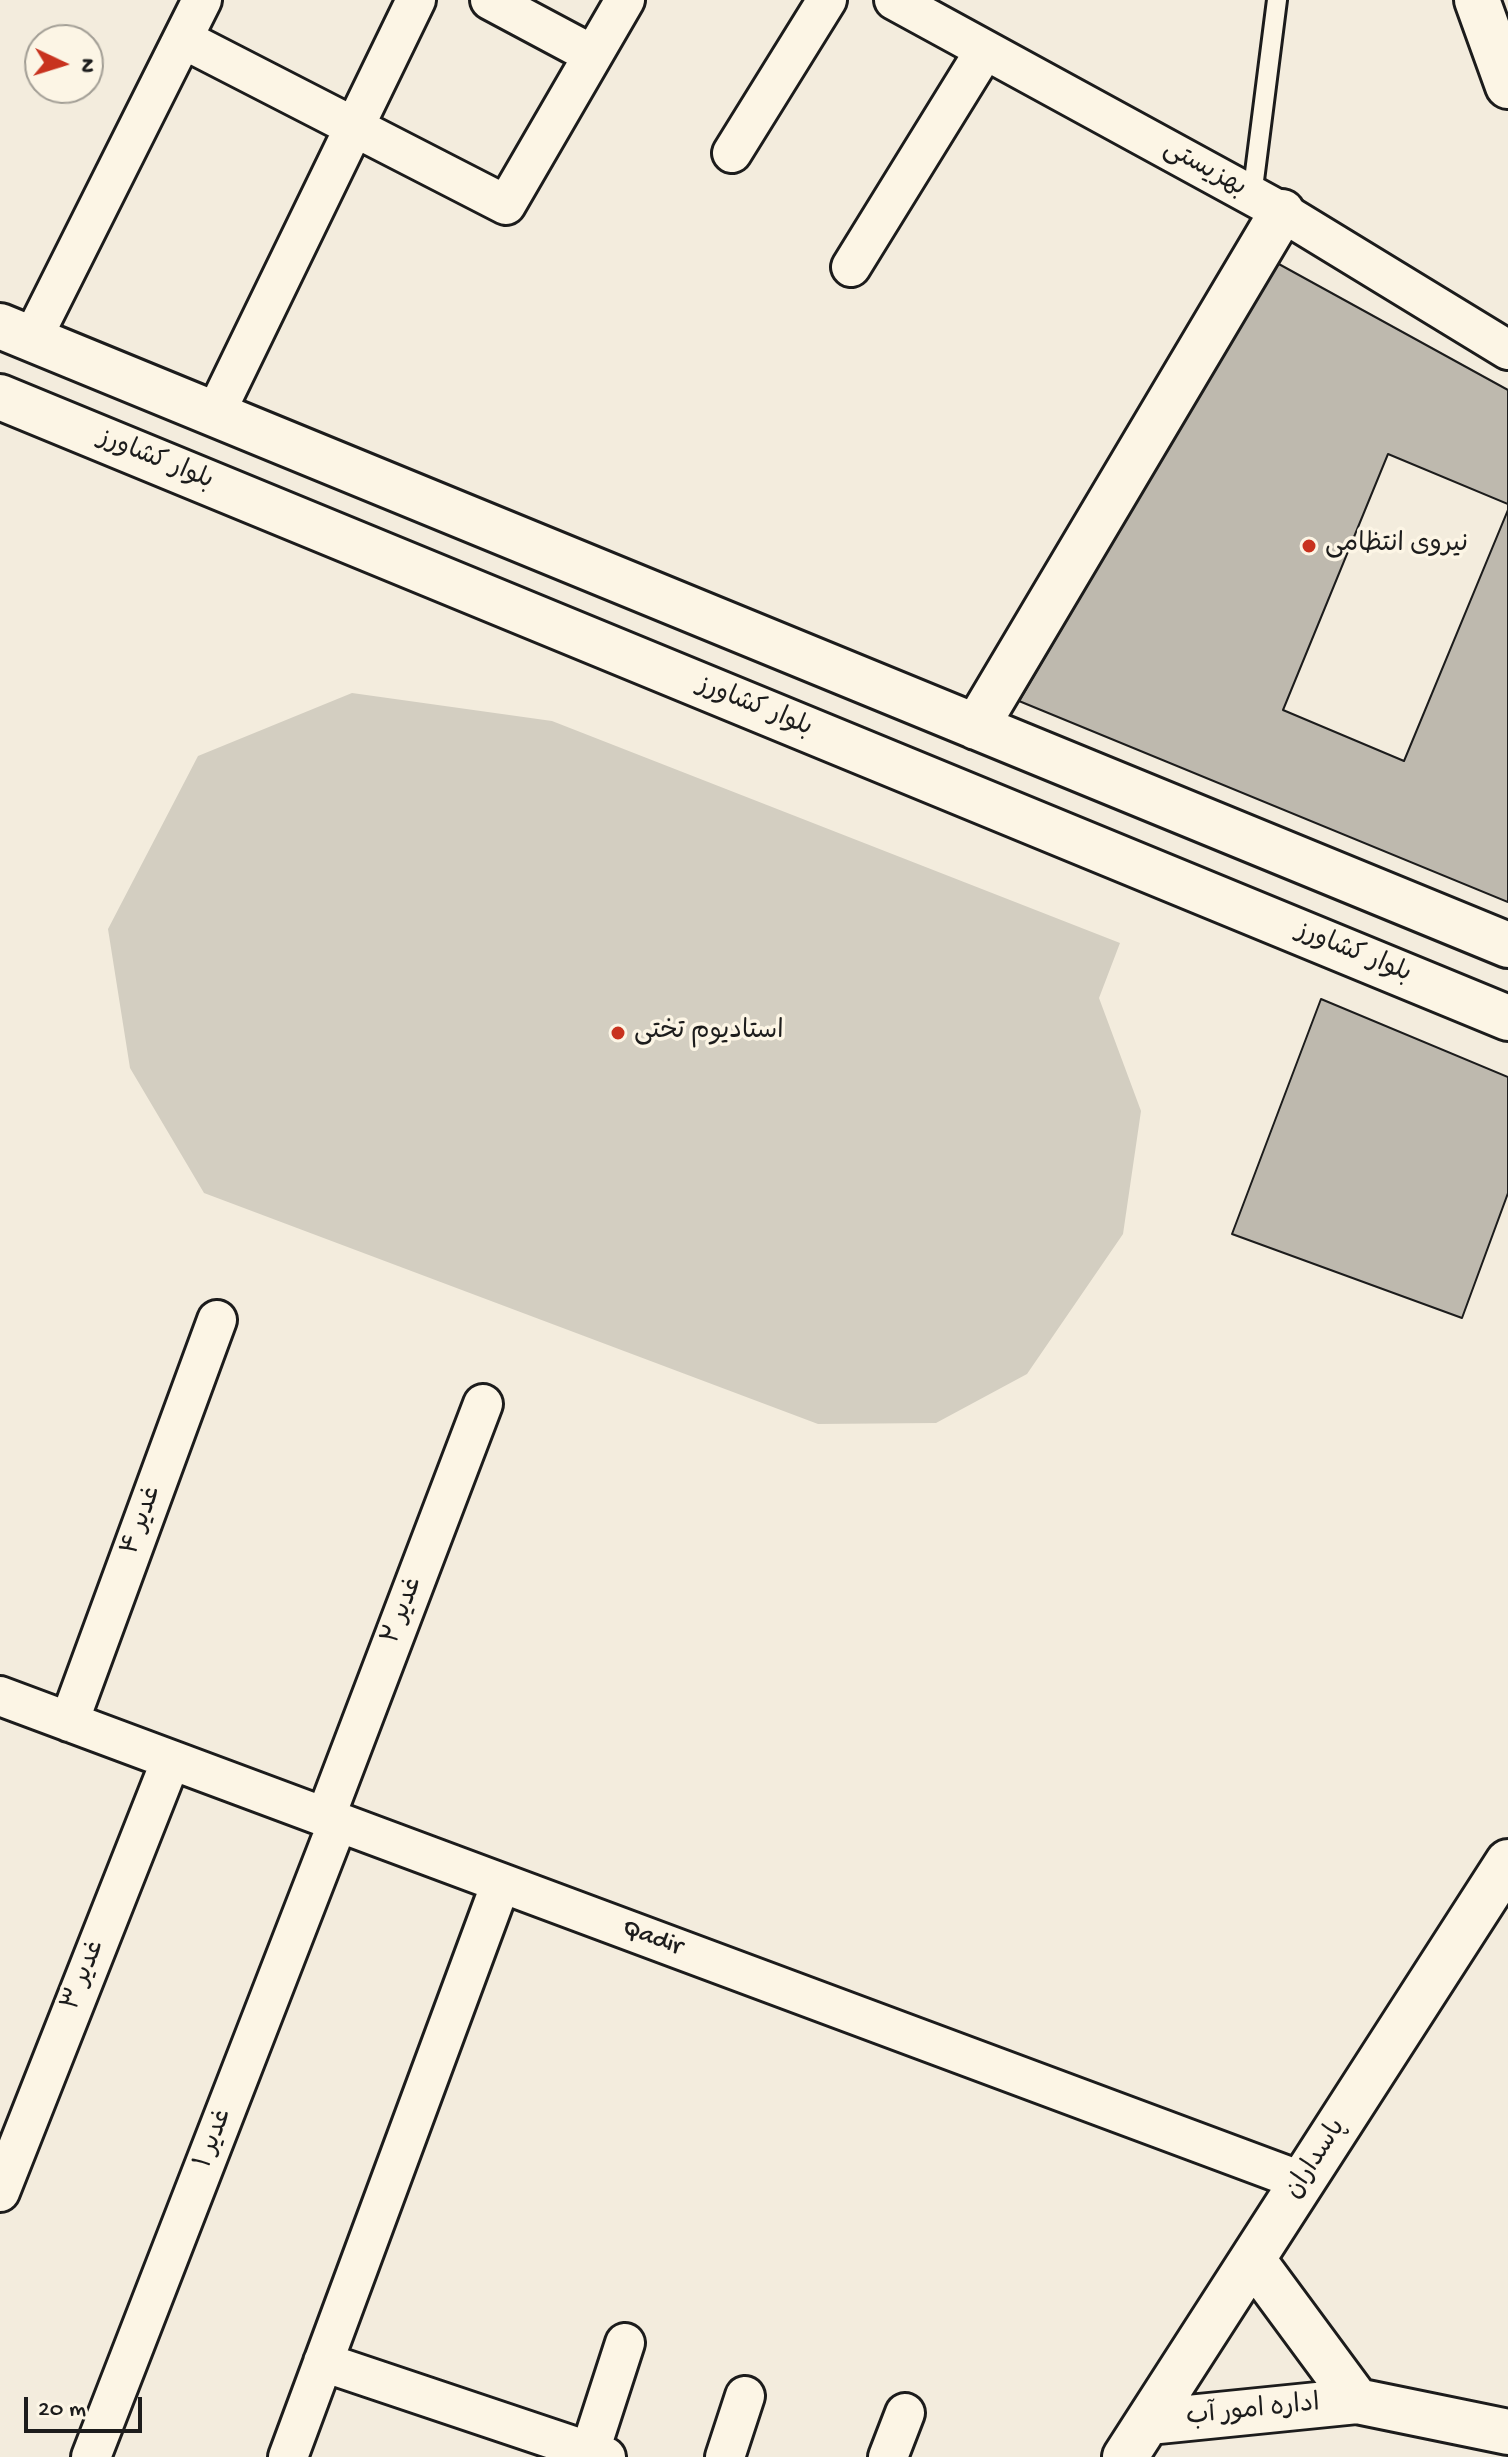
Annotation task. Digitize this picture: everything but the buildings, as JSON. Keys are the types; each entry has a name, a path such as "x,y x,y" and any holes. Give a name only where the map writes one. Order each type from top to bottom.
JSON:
{"street":[{"path":"202,0 183,39 16,332 1508,945"},
{"path":"190,475 215,414 416,0"},
{"path":"490,0 593,55"},
{"path":"183,39 506,205 625,0"},
{"path":"732,153 827,0"},
{"name":"بهزیستی","path":"894,0 1267,204 1508,350"},
{"path":"1477,0 1508,86"},
{"path":"851,267 985,50"},
{"path":"976,727 1267,204"},
{"name":"بلوار کشاورز","path":"0,397 1508,1018"},
{"path":"628,656 656,595"},
{"path":"1389,969 1418,908"},
{"name":"غدیر ۴","path":"69,1722 217,1320"},
{"name":"غدیر ۲","path":"332,1820 483,1404"},
{"name":"Qadir","path":"0,1696 1304,2182"},
{"name":"غدیر ۳","path":"0,2192 171,1760"},
{"name":"غدیر ۱","path":"91,2457 332,1820"},
{"name":"پاسداران","path":"1137,2440 1508,1862"},
{"path":"288,2457 501,1883"},
{"name":"اداره امور آب","path":"1253,2260 1357,2401"},
{"path":"323,2362 595,2455 625,2343"},
{"path":"725,2457 745,2396"},
{"name":"اداره امور آب","path":"1137,2440 1357,2401 1508,2432"},
{"path":"888,2457 905,2413"}],"lane":[{"path":"1267,204 1277,0"}],"shaded area":[{"name":"استادیوم تختی","path":"352,693 552,721 1120,943 1099,998 1141,1111 1123,1234 1027,1374 936,1423 818,1424 204,1193 130,1068 108,929 198,756"}],"place":[{"name":"نیروی انتظامی","path":"1309,546"},
{"name":"استادیوم تختی","path":"618,1033"}]}
